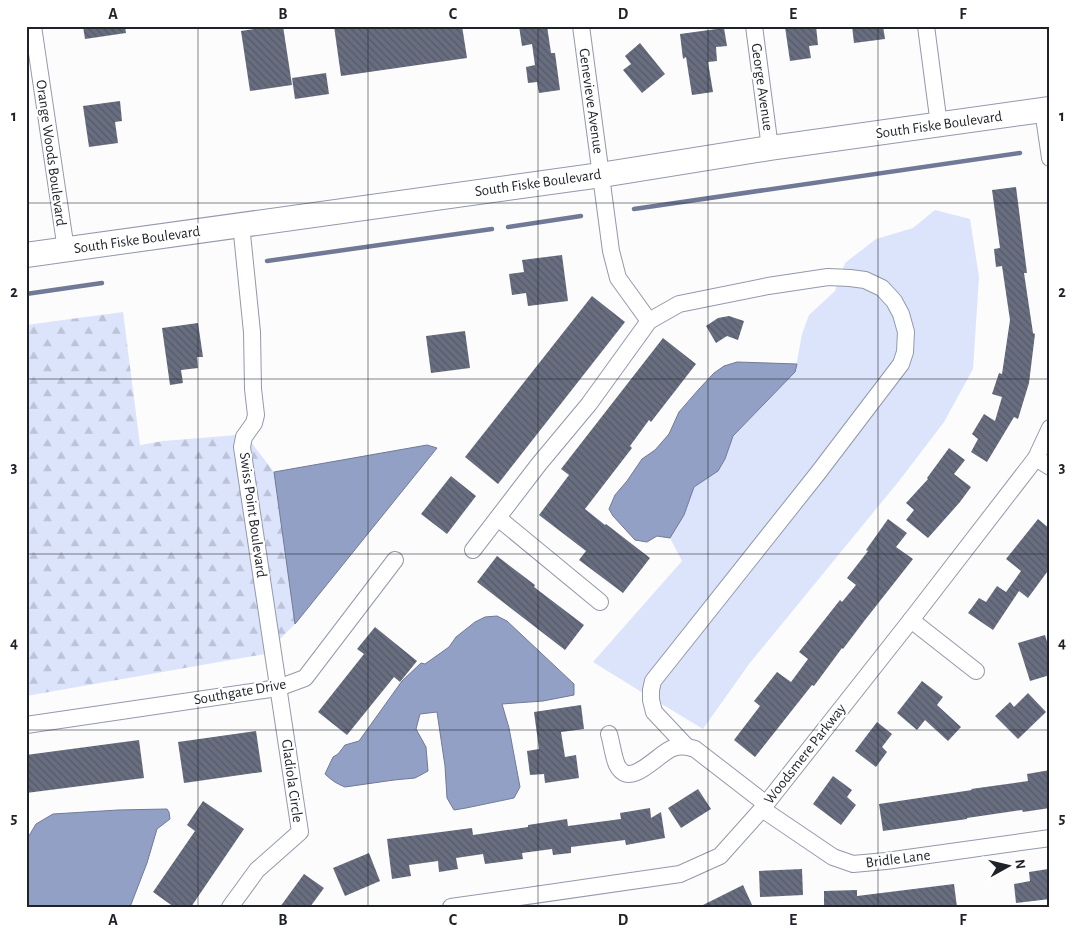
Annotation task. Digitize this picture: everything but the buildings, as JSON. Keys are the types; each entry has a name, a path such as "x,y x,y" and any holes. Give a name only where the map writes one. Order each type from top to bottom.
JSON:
{"main road":[{"name":"South Fiske Boulevard","path":"26,255 601,175 770,148 1046,110"}],"street":[{"name":"Orange Woods Boulevard","path":"33,26 66,250"},
{"name":"Genevieve Avenue","path":"581,26 611,251 618,278 649,321"},
{"name":"George Avenue","path":"754,26 770,148"},
{"path":"926,26 939,125"},
{"path":"1046,110 1050,158"},
{"name":"Swiss Point Boulevard","path":"241,224 252,332 253,389 256,414 254,423 244,438 242,447 278,688"},
{"name":"Bridle Lane","path":"649,321 679,304 768,286 828,278 850,278 865,280 882,288 894,301 901,314 906,332 905,352 901,364 818,473 653,681 651,700 654,712 685,745 695,749 764,806 833,857 853,864 1050,838"},
{"path":"473,550 539,464 589,404 649,321"},
{"name":"Woodsmere Parkway","path":"451,907 680,874 720,856 764,806 1036,458 1050,428"},
{"path":"1036,458 1050,467"},
{"path":"498,518 600,602"},
{"name":"Southgate Drive","path":"26,725 278,688 305,678 396,560"},
{"path":"911,620 976,671"},
{"name":"Gladiola Circle","path":"230,907 256,870 300,832 278,688"},
{"path":"609,734 618,765 623,772 630,774 647,767 672,748 685,745"}],"green space":[{"path":"935,210 970,219 979,277 973,369 944,422 899,481 749,664 703,729 660,703 660,684 824,477 914,330 909,312 902,298 888,283 842,271 845,263 876,239 913,228"},
{"path":"837,285 868,289 887,304 895,319 898,334 894,361 645,680 643,693 593,662 682,561 670,538 684,515 694,487 718,471 725,459 733,436 795,372 802,334 809,315 835,291"},
{"path":"123,312 140,445 163,441 237,435 235,448 237,469 265,654 26,696 26,325"},
{"path":"251,442 274,472 295,624 279,640 253,467"}],"water":[{"path":"737,362 797,364 795,372 733,436 725,459 718,471 694,487 684,515 670,538 657,536 647,542 635,540 609,509 615,495 642,459 655,450 669,434 679,412 699,389 714,373 724,366"},
{"path":"427,445 437,448 295,624 274,472"},
{"path":"497,616 507,621 574,684 574,695 543,701 502,704 509,728 520,787 514,798 454,810 447,798 445,766 437,712 420,714 416,729 426,747 428,771 415,778 345,787 334,782 325,774 333,757 345,745 359,741 402,681 421,663 425,664 449,647 456,637 475,622 485,617"},
{"path":"167,809 170,819 157,829 147,863 130,907 26,907 26,841 36,824 53,814"}],"waterway":[{"path":"634,209 1020,153"},
{"path":"508,227 581,216"},
{"path":"267,261 492,229"},
{"path":"26,294 102,283"}]}
